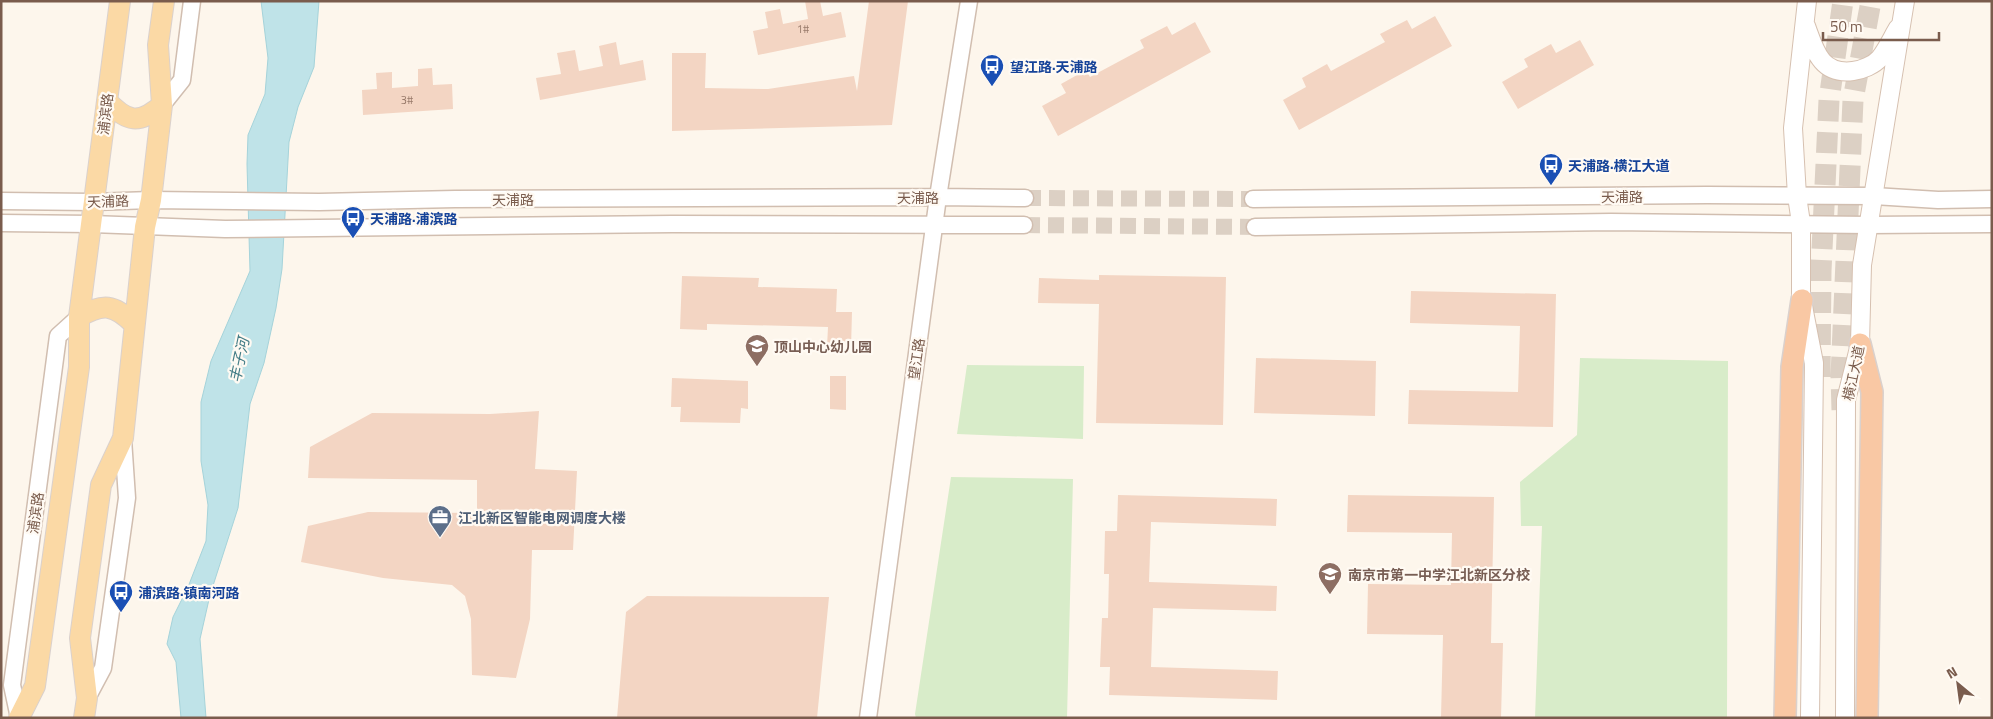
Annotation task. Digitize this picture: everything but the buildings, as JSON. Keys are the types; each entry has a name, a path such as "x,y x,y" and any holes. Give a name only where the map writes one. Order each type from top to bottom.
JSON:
{"highway":[{"path":"1785,718 1792,366 1802,300"},
{"path":"1860,344 1872,392 1867,718"}],"main road":[{"name":"浦滨路","path":"19,718 35,686 79,367 79,317 120,1"},
{"path":"84,718 87,698 80,638 101,485 123,438 145,227 151,200 162,105 158,45 164,1"},
{"path":"1807,1 1793,128 1797,196 1801,223 1802,300 1814,363 1810,718"},
{"name":"横江大道","path":"1845,718 1846,400 1860,344 1862,265 1905,1"},
{"path":"1804,21 1815,53 1827,67 1843,72 1861,70 1879,60 1902,21"},
{"path":"107,101 120,115 133,119 151,114 162,105"},
{"path":"79,317 92,309 108,306 125,314 134,324"}],"street":[{"path":"162,105 182,80 192,1"},
{"name":"望江路","path":"868,718 938,197 969,1"},
{"name":"天浦路","path":"1253,199 1874,196 1938,200 1992,200"},
{"name":"天浦路","path":"1,201 319,202 455,199 1025,198"},
{"name":"天浦路","path":"1255,227 1611,222 1869,225 1992,224"},
{"name":"天浦路","path":"1,223 225,229 672,224 1024,225"},
{"path":"87,698 103,668 127,498 123,438"}],"green space":[{"path":"1580,358 1728,361 1727,718 1535,718 1542,526 1521,526 1520,482 1577,435"},
{"path":"967,365 1084,366 1083,439 957,434"},
{"path":"951,477 1073,479 1067,718 916,718 915,714"}],"water":[{"name":"丰子河","path":"261,1 319,1 314,67 298,107 289,142 282,269 264,363 250,404 238,508 210,595 200,639 206,718 181,718 176,662 167,644 173,617 188,587 206,541 208,505 201,461 201,402 211,361 250,271 248,135 265,94 268,58"}],"tunnel":[{"path":"1820,377 1821,271 1829,100 1843,1"},
{"path":"1842,410 1841,376 1853,100 1871,1"},
{"path":"1025,198 1253,199"},
{"path":"1024,225 1255,227"}],"place":[{"name":"望江路·天浦路","path":"992,87"},
{"name":"天浦路·横江大道","path":"1551,186"},
{"name":"天浦路·浦滨路","path":"353,239"},
{"name":"顶山中心幼儿园","path":"757,367"},
{"name":"江北新区智能电网调度大楼","path":"440,538"},
{"name":"南京市第一中学江北新区分校","path":"1330,595"},
{"name":"浦滨路·镇南河路","path":"121,613"}]}
